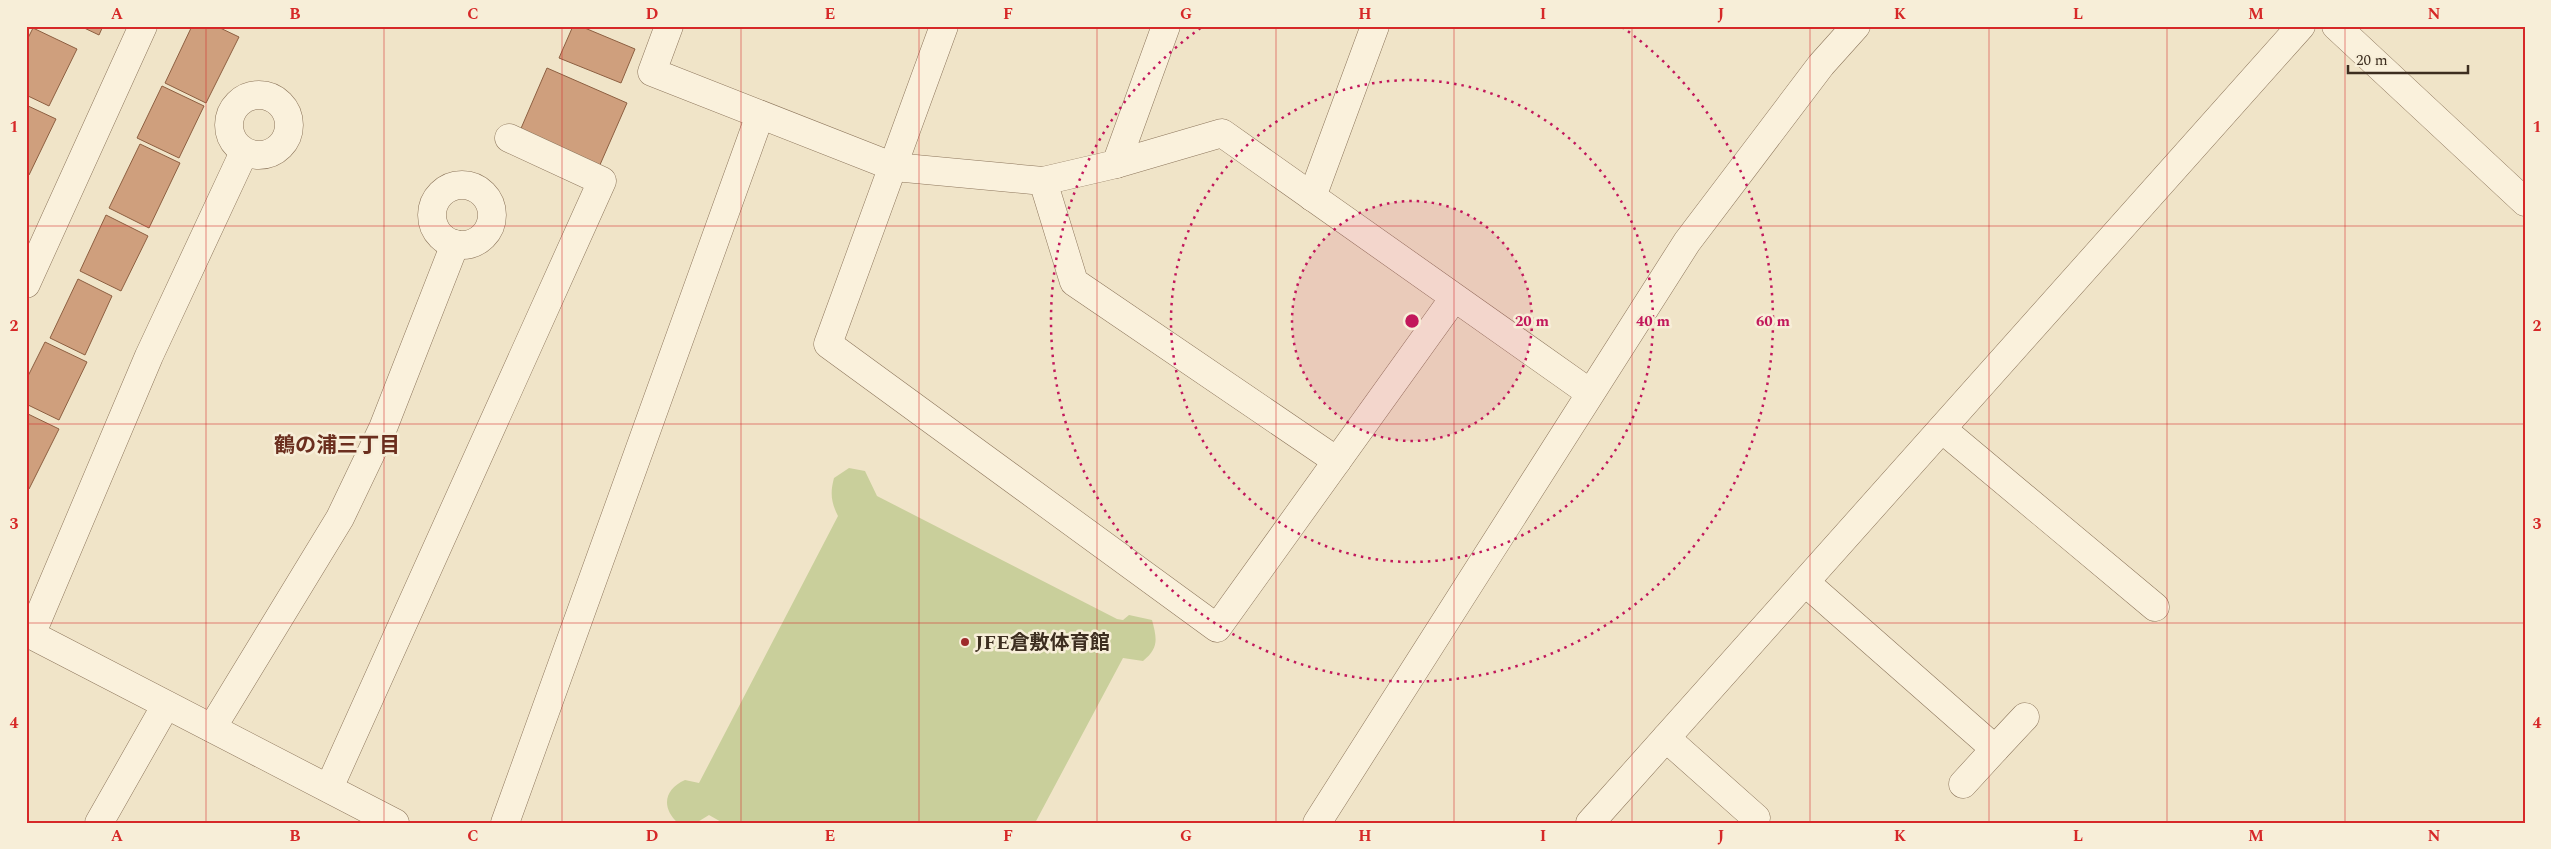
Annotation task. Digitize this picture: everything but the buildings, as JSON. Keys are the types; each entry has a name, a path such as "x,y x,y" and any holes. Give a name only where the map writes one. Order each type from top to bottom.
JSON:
{"street":[{"path":"26,284 143,26"},
{"path":"669,26 652,72 894,167 1043,181 1116,164 1222,133 1590,393"},
{"path":"944,26 828,344 1217,628 1454,298"},
{"path":"1116,164 1166,26"},
{"path":"1312,197 1375,26"},
{"path":"1316,823 1687,242 1821,65 1856,26"},
{"path":"1590,823 2302,26"},
{"path":"2336,26 2525,202"},
{"path":"505,823 760,115"},
{"path":"329,788 602,181 509,138"},
{"path":"244,152 148,356 29,633 390,821"},
{"path":"1043,181 1074,282 1337,462"},
{"path":"212,728 340,518 383,428 455,244"},
{"path":"1942,429 2156,607"},
{"path":"1806,582 1995,749"},
{"path":"99,823 166,704"},
{"path":"1962,784 2025,717"},
{"path":"1666,738 1756,818 1753,823"}],"green space":[{"name":"JFE倉敷体育館","path":"849,468 865,471 877,496 1117,619 1123,620 1129,615 1152,620 1156,638 1152,652 1143,661 1123,658 1035,823 723,823 709,815 696,823 678,823 669,811 667,799 673,788 685,780 699,783 838,516 832,497 834,478"}],"place":[{"name":"JFE倉敷体育館","path":"965,642"}],"district":[{"name":"鶴の浦三丁目","path":"337,445"}]}
